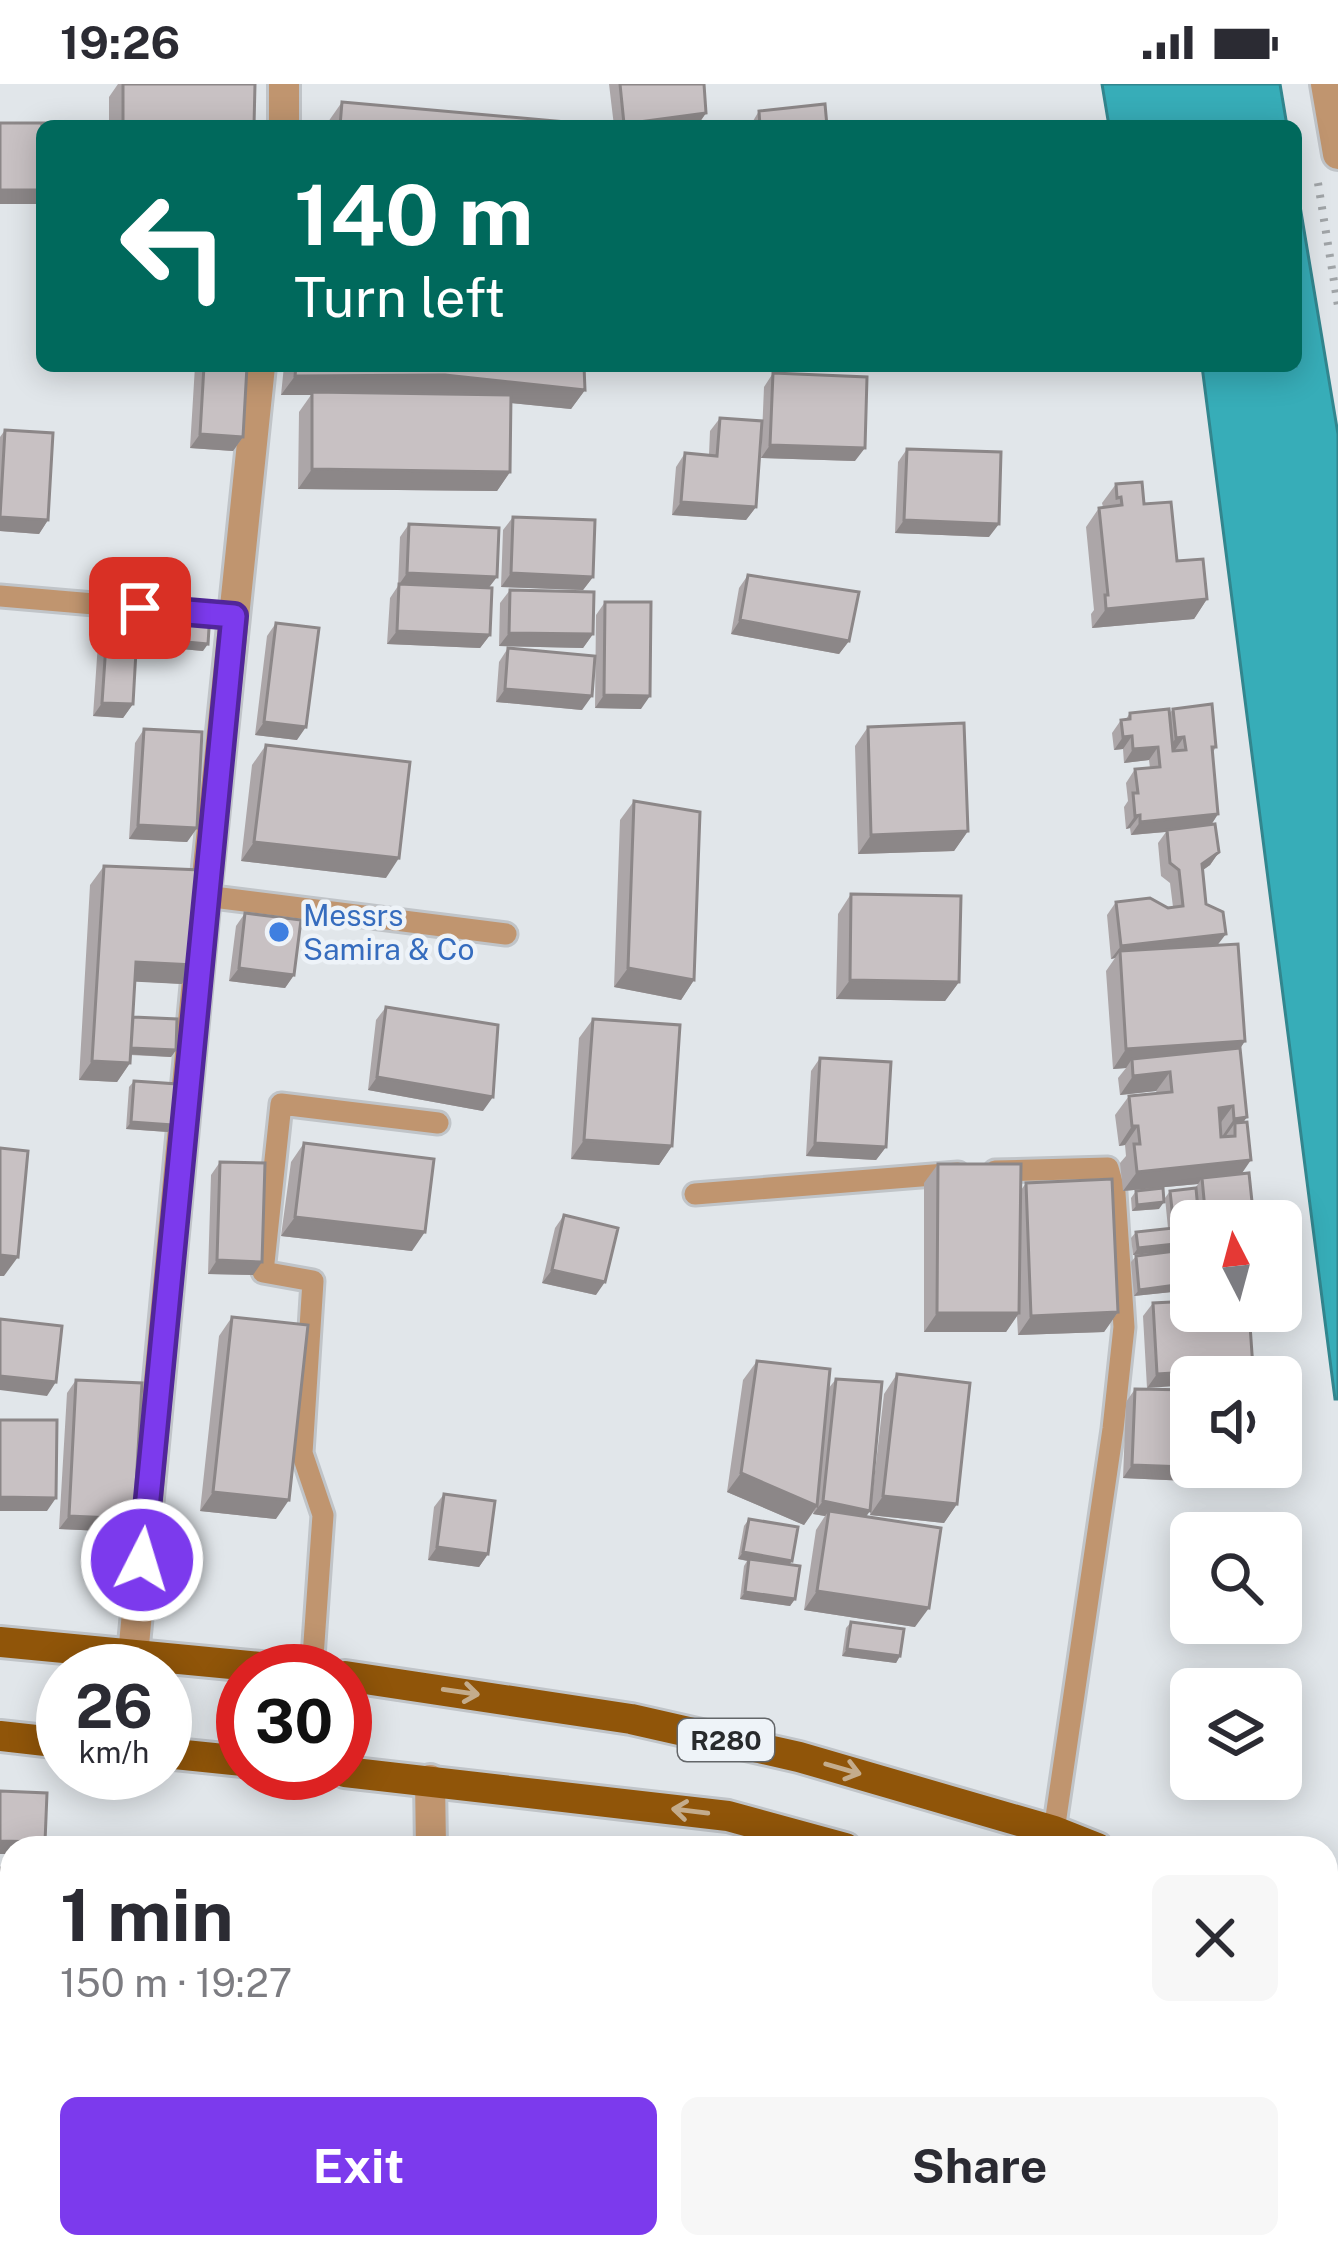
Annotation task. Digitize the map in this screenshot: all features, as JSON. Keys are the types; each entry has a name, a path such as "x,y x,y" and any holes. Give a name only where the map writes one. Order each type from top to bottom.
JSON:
{"main road":[{"path":"0,1642 36,1646"},
{"name":"R280","path":"372,1680 631,1719 799,1756 1067,1836"},
{"path":"0,1736 36,1740"},
{"path":"372,1775 728,1816 801,1836"}],"street":[{"path":"284,84 284,120"},
{"path":"1327,84 1327,163"},
{"path":"134,1644 259,372"},
{"path":"430,1780 431,1836"}],"lane":[{"path":"0,596 234,616"},
{"path":"205,896 506,934"},
{"path":"314,1644 323,1515 302,1453 313,1281 263,1272 281,1104 438,1123"},
{"path":"695,1194 984,1171 1108,1168 1115,1193 1124,1327 1054,1831"}],"path":[{"path":"1327,163 1338,306"}],"water":[{"path":"1102,84 1280,84 1286,120 1108,120"},
{"path":"1302,218 1338,434 1335,1399 1203,372 1302,372"}],"building":[{"path":"123,84 255,84 254,120 123,120"},
{"path":"620,84 704,84 706,113 624,120"},
{"path":"342,102 544,120 340,120"},
{"path":"825,104 826,120 760,120 759,111"},
{"path":"0,123 36,123 36,190 0,190"},
{"path":"204,372 247,372 243,437 200,434"},
{"path":"295,372 584,372 585,390 445,375 295,376"},
{"path":"773,373 867,377 865,448 770,445"},
{"path":"312,392 511,395 510,472 312,469"},
{"path":"720,418 762,421 756,507 681,502 685,453 717,456"},
{"path":"5,430 53,433 48,520 0,517"},
{"path":"907,449 1001,452 999,524 904,520"},
{"path":"1142,482 1144,504 1171,502 1177,561 1203,559 1207,599 1106,609 1099,508 1122,505 1116,484"},
{"path":"513,517 595,520 593,577 511,573"},
{"path":"409,524 499,528 497,577 407,573"},
{"path":"748,575 859,592 849,641 740,620"},
{"path":"399,584 492,588 490,635 397,631"},
{"path":"510,590 594,592 593,634 509,633"},
{"path":"605,602 651,602 650,696 604,695"},
{"path":"146,606 210,612 208,644 143,638"},
{"path":"108,615 138,616 133,704 102,703"},
{"path":"276,623 319,628 306,727 264,722"},
{"path":"508,648 595,656 592,696 505,689"},
{"path":"1212,704 1218,814 1140,822 1140,815 1135,816 1135,769 1160,767 1158,747 1133,749 1132,736 1123,737 1121,720 1130,719 1130,713 1169,709 1173,751 1186,750 1184,737 1176,738 1173,709"},
{"path":"964,723 968,831 871,835 868,727"},
{"path":"144,729 202,732 197,828 138,825"},
{"path":"266,745 410,762 399,858 254,842"},
{"path":"634,801 700,812 694,980 628,968"},
{"path":"1215,824 1219,852 1202,864 1206,904 1223,912 1226,934 1121,946 1116,902 1150,898 1168,908 1183,906 1179,870 1170,863 1167,830"},
{"path":"104,866 201,870 195,965 136,962 130,1063 92,1061"},
{"path":"851,894 961,896 959,982 850,980"},
{"path":"245,913 301,920 294,975 239,968"},
{"path":"1238,944 1245,1041 1126,1049 1120,951"},
{"path":"386,1007 498,1025 493,1097 377,1077"},
{"path":"133,1017 177,1019 176,1050 131,1048"},
{"path":"593,1019 680,1025 672,1146 584,1140"},
{"path":"1240,1048 1247,1117 1234,1119 1233,1106 1219,1108 1221,1137 1235,1136 1235,1123 1247,1122 1251,1160 1137,1172 1134,1144 1140,1144 1138,1126 1132,1126 1129,1096 1172,1092 1170,1072 1133,1076 1132,1059"},
{"path":"820,1058 891,1062 886,1147 815,1143"},
{"path":"134,1081 177,1084 173,1125 131,1122"},
{"path":"304,1143 434,1159 425,1232 295,1217"},
{"path":"0,1148 28,1151 18,1257 0,1255"},
{"path":"220,1162 265,1163 262,1262 217,1260"},
{"path":"938,1164 1021,1164 1019,1313 937,1313"},
{"path":"1249,1173 1252,1200 1204,1200 1202,1178"},
{"path":"1112,1179 1118,1312 1031,1316 1026,1183"},
{"path":"1163,1188 1164,1202 1137,1205 1136,1191"},
{"path":"1196,1188 1197,1200 1171,1200 1170,1191"},
{"path":"564,1215 618,1228 605,1282 552,1270"},
{"path":"1170,1228 1170,1245 1138,1248 1136,1232"},
{"path":"1170,1252 1170,1286 1139,1290 1136,1256"},
{"path":"1170,1302 1170,1332 1250,1332 1252,1356 1170,1356 1170,1373 1157,1374 1153,1303"},
{"path":"232,1317 308,1325 289,1500 213,1492"},
{"path":"0,1319 62,1326 56,1382 0,1376"},
{"path":"757,1361 830,1369 817,1506 741,1473"},
{"path":"897,1374 970,1383 957,1504 883,1496"},
{"path":"836,1379 882,1382 870,1511 823,1501"},
{"path":"76,1380 142,1383 134,1519 69,1516"},
{"path":"1135,1389 1170,1390 1170,1466 1132,1465"},
{"path":"0,1420 57,1420 56,1498 0,1497"},
{"path":"444,1494 495,1501 488,1554 437,1547"},
{"path":"829,1511 941,1528 929,1608 817,1591"},
{"path":"749,1519 798,1527 792,1561 743,1552"},
{"path":"749,1559 800,1566 795,1599 745,1592"},
{"path":"851,1622 904,1629 900,1656 847,1649"},
{"path":"0,1791 36,1793 36,1800 47,1800 45,1836 0,1836"}],"place":[{"name":"Messrs Samira & Co","path":"279,932"}],"route":[{"path":"140,608 234,616 142,1560"}]}
